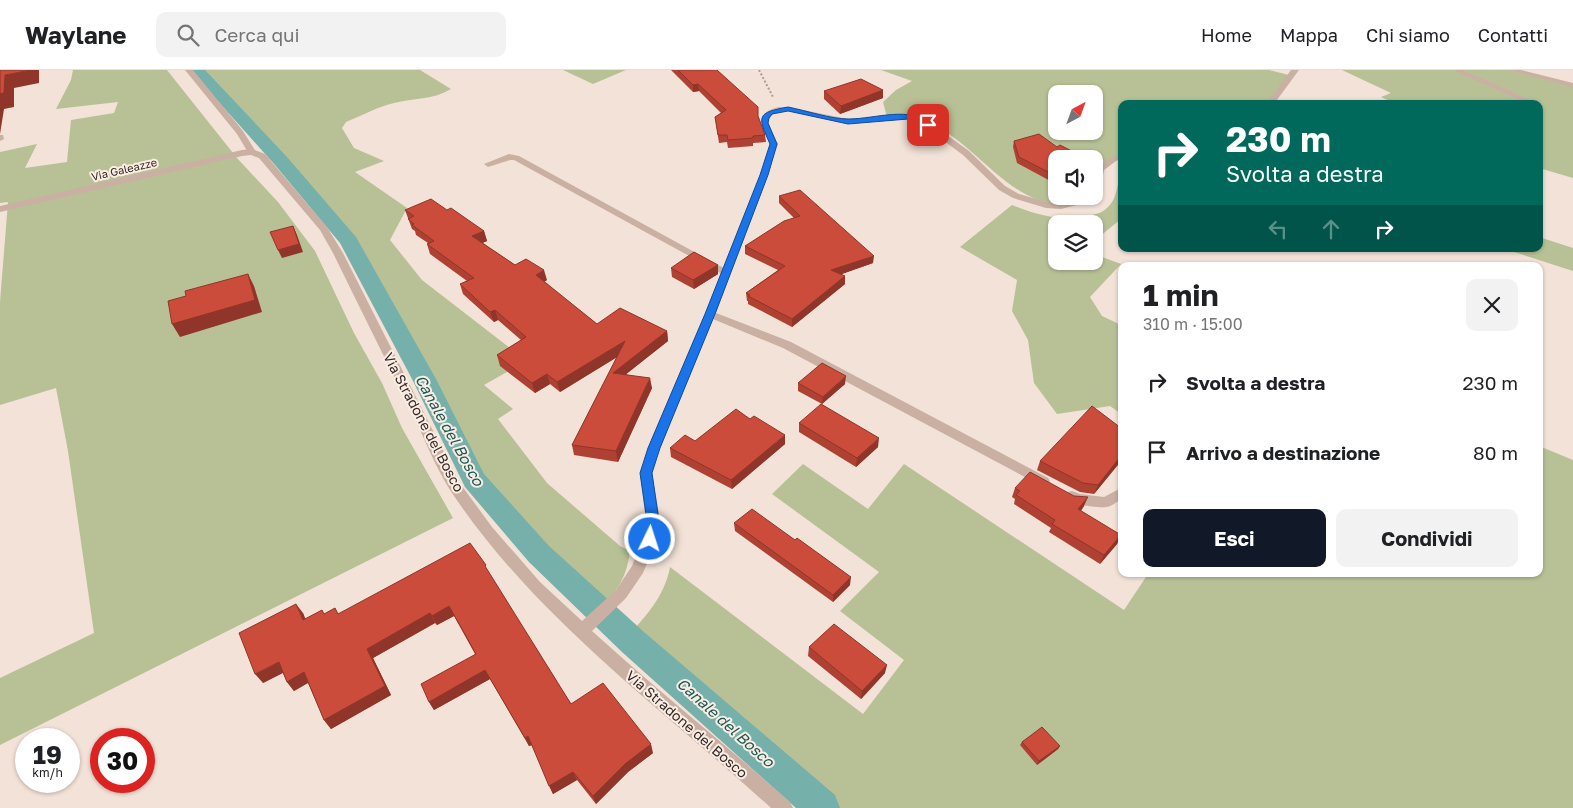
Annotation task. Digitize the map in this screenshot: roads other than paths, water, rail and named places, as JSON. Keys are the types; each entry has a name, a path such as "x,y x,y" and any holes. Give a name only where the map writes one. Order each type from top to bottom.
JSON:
{"street":[{"name":"Via Stradone del Bosco","path":"188,70 240,133 252,152 262,156 324,229 454,484 487,530 535,586 582,631 633,678 723,752 784,808"},
{"path":"1273,100 1295,70"},
{"path":"1457,70 1526,100"},
{"path":"1512,70 1573,85"},
{"path":"582,631 621,594 638,568 650,539 652,514 646,473 654,448 710,314 772,152 774,144 764,123 770,112 779,109 806,112 848,122 897,117 919,119 966,153 1002,188 1016,196 1046,206 1066,205"},
{"name":"Via Galeazze","path":"0,209 252,152"},
{"path":"488,164 509,157 516,158 726,272"},
{"path":"1103,167 1118,158"},
{"path":"710,314 787,345 1077,499 1106,502 1118,495"}],"waterway":[{"name":"Canale del Bosco","path":"197,70 281,161 349,241 424,379 474,480 539,554 633,642 822,808"}]}
